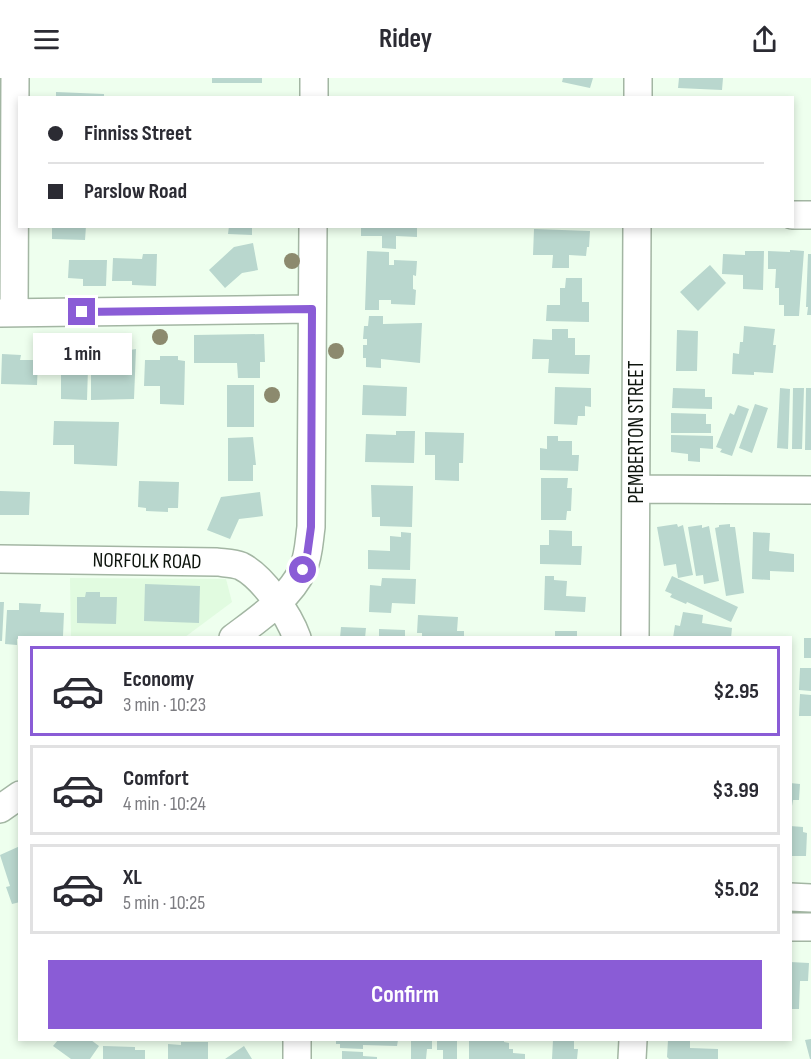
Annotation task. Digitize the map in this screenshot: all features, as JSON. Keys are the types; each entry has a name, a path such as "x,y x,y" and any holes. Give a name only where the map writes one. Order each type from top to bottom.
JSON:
{"street":[{"path":"15,78 7,313 312,309"},
{"path":"314,78 314,96"},
{"path":"638,78 638,96"},
{"path":"794,215 811,215"},
{"path":"236,636 277,603 297,580 307,556 311,527 313,228"},
{"name":"PEMBERTON STREET","path":"635,636 637,228"},
{"path":"636,489 811,489"},
{"name":"NORFOLK ROAD","path":"0,559 217,562 239,565 264,585 292,624 296,636"},
{"path":"0,809 18,796"},
{"path":"792,897 811,898"},
{"path":"792,927 811,927"},
{"path":"297,1041 297,1059"},
{"path":"632,1059 633,1041"}],"shaded area":[{"path":"70,578 226,579 232,602 186,636 71,636"}],"building":[{"path":"212,78 262,78 262,83 212,83"},
{"path":"563,78 593,78 590,88 562,82"},
{"path":"679,78 723,78 722,90 678,88"},
{"path":"56,92 104,94 104,96 56,96"},
{"path":"52,228 86,228 85,240 52,239"},
{"path":"229,228 252,228 252,235 228,234"},
{"path":"361,228 417,228 417,237 396,236 396,249 382,248 382,236 361,236"},
{"path":"534,229 590,231 586,256 569,255 569,268 552,268 553,255 533,255"},
{"path":"253,243 258,270 242,273 225,288 209,270 234,247"},
{"path":"790,250 804,251 799,316 784,316 784,305 779,305 779,288 775,288 776,269 768,269 768,251 790,252"},
{"path":"367,251 389,252 389,265 394,265 394,260 417,261 416,276 413,275 413,289 416,290 415,305 391,304 391,300 379,300 379,310 365,310"},
{"path":"745,251 764,251 763,290 743,289 743,275 722,274 723,254 745,255"},
{"path":"143,254 157,254 156,286 132,285 132,281 112,281 113,258 142,259"},
{"path":"808,254 811,254 811,315 807,315 808,307 806,307"},
{"path":"69,260 107,260 106,286 83,286 83,279 68,278"},
{"path":"710,265 726,283 698,311 680,292"},
{"path":"566,278 582,278 582,302 589,302 589,322 546,321 547,305 560,305 560,288 565,288"},
{"path":"369,316 383,316 383,324 422,323 420,363 381,359 381,368 366,367 363,345 367,345 367,339 363,339 364,326 368,326"},
{"path":"744,326 775,329 773,373 732,374 733,353 739,354 740,342 743,342"},
{"path":"552,329 568,329 568,338 575,338 575,355 590,355 589,374 548,373 549,359 532,359 533,339 552,340"},
{"path":"677,330 698,331 697,371 676,371"},
{"path":"264,334 265,362 260,362 260,378 238,378 237,363 194,363 194,335"},
{"path":"75,347 88,348 88,350 97,350 97,347 136,349 134,399 91,400 91,368 88,368 87,400 61,399 61,368 58,368 58,350 75,350"},
{"path":"2,354 21,355 20,360 38,360 37,385 1,384"},
{"path":"160,356 178,356 178,360 185,361 184,405 160,404 160,386 144,386 145,360 160,360"},
{"path":"227,385 254,385 254,427 227,427"},
{"path":"363,385 407,387 406,416 362,415"},
{"path":"555,387 591,388 591,407 585,406 585,416 578,416 577,425 554,424"},
{"path":"673,388 705,389 705,397 712,397 712,409 672,408"},
{"path":"780,388 790,389 788,449 777,448"},
{"path":"793,388 804,388 802,449 792,449"},
{"path":"806,388 811,388 811,450 805,450"},
{"path":"755,404 768,408 752,453 739,448"},
{"path":"738,405 749,409 732,456 720,452 722,449 716,447 730,413 734,415"},
{"path":"671,413 706,414 706,424 711,424 711,433 671,433"},
{"path":"54,421 119,422 117,466 74,464 74,445 53,445"},
{"path":"396,431 415,431 414,463 365,462 366,434 396,435"},
{"path":"425,432 464,433 463,463 459,463 459,481 435,480 435,455 425,455"},
{"path":"671,435 713,436 713,449 700,448 700,462 688,461 688,454 671,452"},
{"path":"547,436 558,436 558,441 572,441 572,455 579,455 578,471 540,470 540,448 547,449"},
{"path":"253,437 256,465 253,465 253,481 228,481 228,438"},
{"path":"541,478 568,478 567,488 572,488 571,511 567,511 566,520 541,520"},
{"path":"139,481 179,482 178,508 168,508 168,512 146,511 146,508 138,507"},
{"path":"371,485 413,486 412,527 380,526 380,517 372,517"},
{"path":"0,491 30,492 29,515 0,515"},
{"path":"260,492 263,516 239,519 230,539 207,530 221,497"},
{"path":"677,524 678,527 683,525 693,575 678,578 676,564 664,566 657,527"},
{"path":"730,524 730,527 735,527 744,593 726,596 715,528 719,525"},
{"path":"702,525 702,528 709,526 719,581 704,584 703,575 696,576 688,527"},
{"path":"549,530 572,531 572,546 582,546 581,565 540,564 540,545 549,545"},
{"path":"401,532 411,533 410,570 368,569 368,550 390,551 390,536 401,537"},
{"path":"753,532 770,533 769,551 794,554 794,572 770,571 770,580 752,579"},
{"path":"545,576 554,576 554,580 567,581 566,596 586,597 585,612 544,610"},
{"path":"672,576 738,607 731,622 687,602 686,604 670,597 672,594 665,591"},
{"path":"382,578 416,579 415,604 392,603 391,613 369,612 370,585 381,586"},
{"path":"145,584 200,586 199,623 144,621"},
{"path":"86,592 100,592 100,597 117,597 116,624 77,623 77,597 85,597"},
{"path":"0,602 4,602 2,641 0,641"},
{"path":"19,603 41,604 40,612 64,613 63,636 18,636 17,645 5,644 7,610 19,610"},
{"path":"683,612 703,615 702,623 732,628 731,636 673,636 675,625 680,626"},
{"path":"418,615 458,617 457,631 464,631 464,636 422,636 422,633 417,633"},
{"path":"341,627 366,628 365,636 340,636"},
{"path":"379,629 405,630 405,636 379,636"},
{"path":"555,631 577,631 577,636 555,636"},
{"path":"804,638 811,638 811,658 804,658"},
{"path":"800,668 811,668 811,691 799,690"},
{"path":"800,694 811,695 811,716 799,716"},
{"path":"792,783 800,784 799,800 793,800 792,806"},
{"path":"792,826 803,827 803,832 807,833 806,856 792,856"},
{"path":"18,847 18,902 12,904 6,887 10,886 0,855"},
{"path":"792,962 809,963 808,981 800,981 799,1009 792,1009"},
{"path":"811,1039 811,1059 810,1059 805,1040"},
{"path":"57,1041 92,1041 99,1046 90,1059 71,1059 53,1046"},
{"path":"336,1041 398,1041 397,1046 363,1045 363,1049 340,1048 340,1044 336,1044"},
{"path":"411,1041 432,1041 432,1049 427,1049 426,1059 411,1059"},
{"path":"437,1041 457,1041 457,1059 443,1059 443,1050 437,1050"},
{"path":"469,1041 504,1041 509,1043 509,1049 513,1049 513,1053 525,1054 525,1059 469,1059"},
{"path":"553,1041 574,1041 574,1049 578,1049 577,1059 552,1059"},
{"path":"668,1041 690,1041 690,1048 718,1049 718,1059 669,1059 667,1057"},
{"path":"181,1042 208,1042 208,1059 168,1059 168,1044 181,1045"},
{"path":"103,1046 135,1047 135,1050 145,1050 145,1059 103,1059"},
{"path":"244,1046 252,1059 225,1059"},
{"path":"342,1051 363,1052 363,1056 377,1057 377,1059 342,1059"}],"route":[{"path":"82,312 312,309 311,527 303,570"}]}
